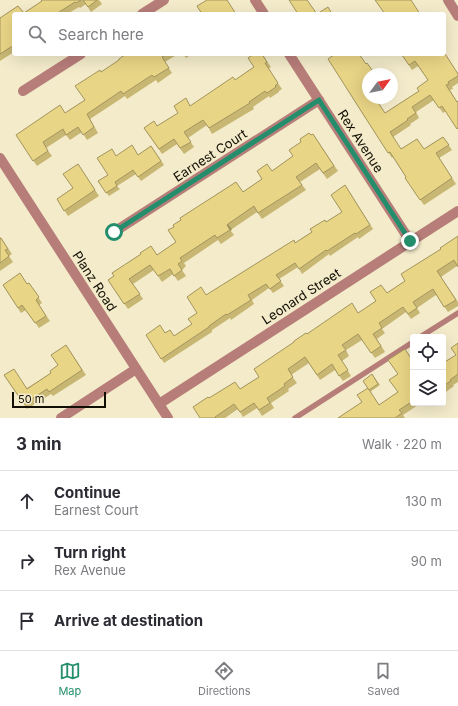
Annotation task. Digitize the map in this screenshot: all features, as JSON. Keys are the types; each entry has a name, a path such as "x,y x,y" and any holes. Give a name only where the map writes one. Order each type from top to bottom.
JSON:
{"street":[{"path":"145,12 164,0"},
{"path":"254,0 263,12"},
{"path":"448,0 457,12"},
{"path":"23,91 78,56"},
{"name":"Rex Avenue","path":"290,56 410,241"},
{"name":"Earnest Court","path":"114,232 319,100"},
{"name":"Planz Road","path":"0,158 168,418"},
{"name":"Leonard Street","path":"159,404 458,210"},
{"path":"61,418 136,369"}],"lane":[{"path":"425,334 458,312"},
{"path":"295,418 410,344"}],"building":[{"path":"41,0 81,0 59,12 26,12 42,1"},
{"path":"83,0 97,0 88,7"},
{"path":"207,0 227,0 235,12 201,12 197,6"},
{"path":"289,0 307,0 316,12 297,12"},
{"path":"375,0 411,0 419,12 384,12"},
{"path":"18,6 23,12 12,12 12,46 0,54 0,18"},
{"path":"328,7 331,12 320,12"},
{"path":"446,55 458,74 458,76 446,85 457,102 458,101 457,129 442,106 439,108 430,95 412,107 416,113 390,132 401,149 417,139 424,149 443,137 449,145 436,153 452,178 420,200 328,59 332,56 360,56 371,68 362,68 362,104 379,104 385,113 419,91 417,88 428,80 415,61 409,65 403,56"},
{"path":"123,56 163,56 162,57 169,68 154,77 152,75 123,94 121,91 87,114 94,127 83,135 78,127 66,135 63,129 43,142 48,151 33,161 16,135 60,105 65,113 85,100 75,86 100,70 101,72"},
{"path":"251,56 263,56 267,62 265,63 278,83 275,86 276,87 267,93 265,91 249,102 250,103 209,128 203,120 184,132 191,142 180,148 174,139 159,149 144,128 154,121 157,126 178,113 174,106 186,98 190,106 233,77 235,80 254,67 248,58"},
{"path":"309,133 311,135 313,134 334,166 323,173 316,163 296,177 302,185 258,213 254,206 227,225 230,230 217,238 215,235 180,258 182,261 178,264 182,270 174,276 170,269 158,276 150,265 129,279 140,294 124,304 108,280 114,276 112,273 151,246 157,255 176,242 168,230 174,227 173,225 181,220 180,218 236,182 243,192 262,179 257,171 267,164 272,171 293,156 289,150 301,142 300,139"},
{"path":"132,145 138,155 151,146 161,161 138,177 133,170 115,182 117,186 106,193 98,181 108,175 97,158 112,149 116,156"},
{"path":"78,164 95,190 64,211 57,199 73,188 63,174"},
{"path":"345,185 370,225 327,251 326,250 299,269 295,263 276,275 281,281 270,289 266,284 248,295 251,300 227,315 226,314 161,359 146,335 160,325 165,333 170,330 174,336 192,324 188,319 197,313 187,297 201,287 206,295 294,240 295,243 312,232 310,229 325,220 326,222 342,212 331,195"},
{"path":"458,236 458,267 454,260 437,271 456,300 444,307 433,289 413,302 417,308 408,314 403,307 379,323 382,328 373,334 381,346 371,353 358,334 342,345 346,350 338,355 348,370 339,376 332,364 317,375 305,357 288,369 293,377 284,384 285,386 267,398 270,403 259,410 254,403 240,412 234,404 215,417 216,418 200,418 193,407 235,382 240,389 259,377 254,369 352,303 358,313 376,301 370,292 381,285 387,293 405,281 401,274 441,249 440,248"},
{"path":"0,238 8,249 5,250 9,256 0,263"},
{"path":"20,273 27,284 29,283 39,297 36,300 46,316 35,323 22,305 18,308 3,285"},
{"path":"458,343 458,374 446,384 446,361 456,355 451,348"},
{"path":"66,345 82,370 49,392 47,389 24,404 4,375 14,369 27,389 51,373 50,371 58,365 51,355"},
{"path":"405,349 410,357 410,403 399,410 402,413 395,418 338,418 362,402 357,395 368,388 379,405 398,392 389,380 398,374 388,360"},
{"path":"372,374 378,384 369,390 363,381"}],"route":[{"path":"114,232 319,100 410,241"}]}
